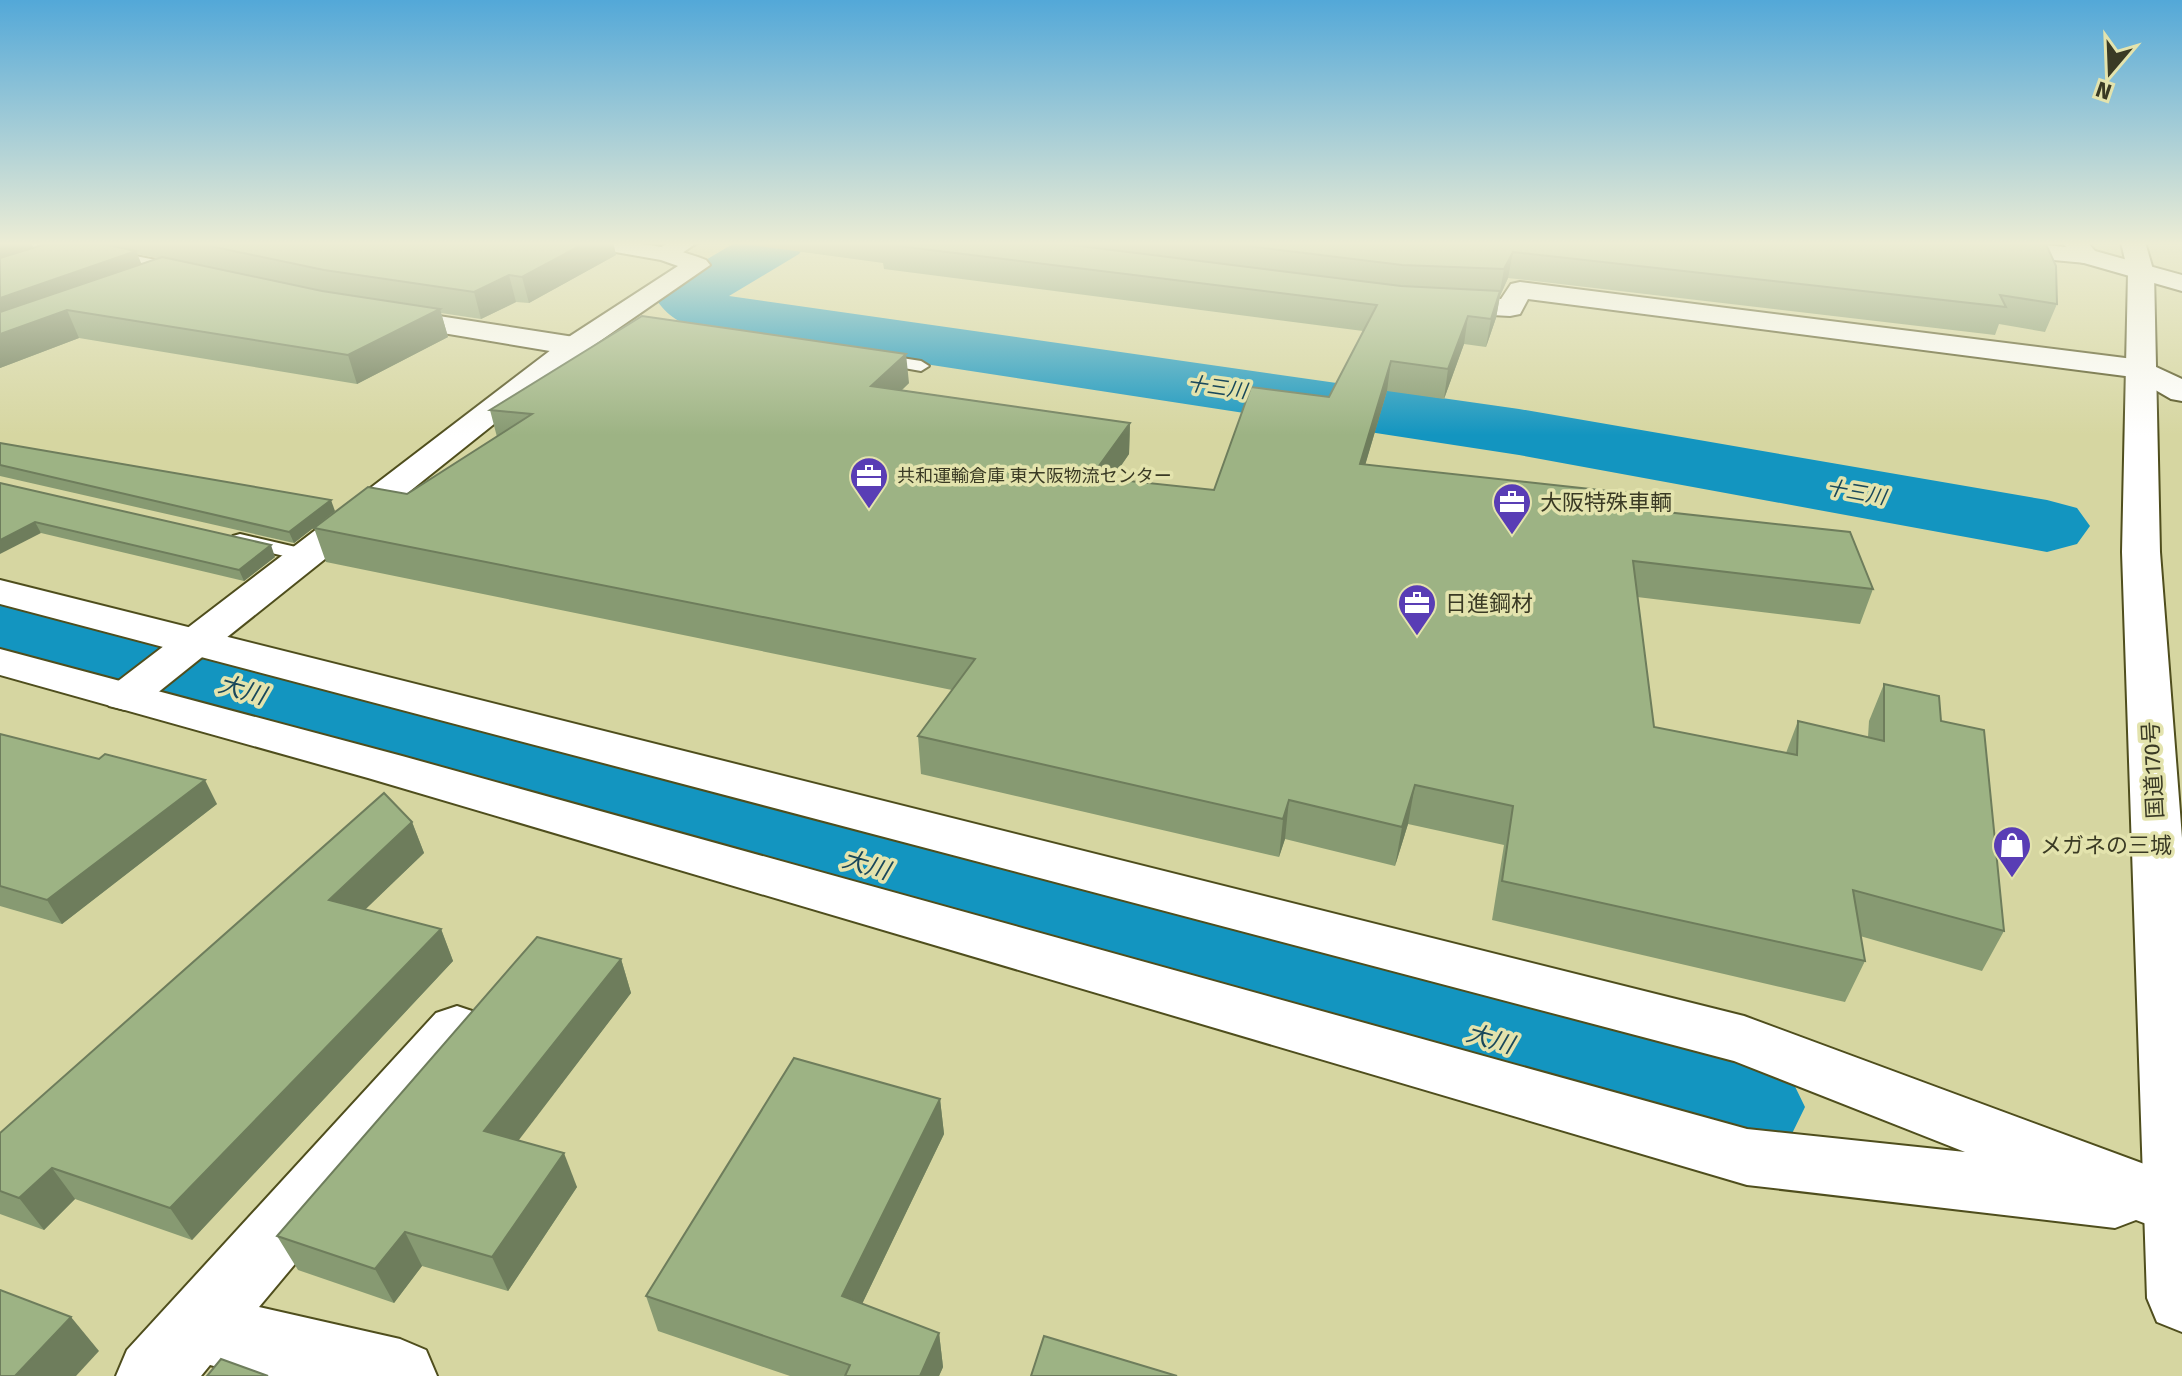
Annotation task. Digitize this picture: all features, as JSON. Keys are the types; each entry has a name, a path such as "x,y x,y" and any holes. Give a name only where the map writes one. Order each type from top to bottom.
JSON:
{"main road":[{"path":"125,697 574,346 630,321 648,306"},
{"path":"1476,306 1511,306"},
{"path":"1647,306 2141,369 2182,392"},
{"name":"国道170号","path":"2152,306 2141,369 2141,552 2180,1205 2182,1298"},
{"path":"362,312 574,346"},
{"path":"0,592 1744,1040 2180,1205"},
{"path":"0,662 385,767 1747,1157 2180,1205"},
{"path":"175,1351 496,985"},
{"path":"175,1351 400,1376"}],"lane":[{"path":"860,357 921,366"},
{"path":"214,534 306,555"}],"building":[{"path":"17,306 422,306 440,309 348,355 67,310 0,334 0,312"},
{"path":"1376,306 1495,306 1491,319 1468,316 1448,369 1391,361 1360,464 1654,496 1657,511 1850,532 1873,589 1633,561 1654,727 1797,755 1798,721 1884,741 1884,684 1939,696 1941,721 1984,730 2004,931 1853,890 1865,961 1502,881 1513,806 1415,785 1402,827 1289,800 1283,819 918,736 975,659 314,528 368,487 407,494 532,414 490,410 642,316 906,354 871,386 1130,423 1091,477 1214,490 1251,387 1329,397"},
{"path":"0,443 331,500 289,532 0,465"},
{"path":"0,483 271,545 239,570 35,522 0,540"},
{"path":"0,734 99,759 105,754 205,780 47,900 0,886"},
{"path":"384,793 412,822 329,900 441,929 170,1208 52,1168 19,1198 0,1191 0,1133"},
{"path":"537,937 621,959 484,1131 564,1153 492,1257 405,1232 375,1269 277,1236"},
{"path":"794,1058 940,1099 842,1296 939,1333 920,1376 845,1376 850,1365 646,1296"},
{"path":"0,1290 71,1317 15,1376 0,1376"},
{"path":"1044,1336 1177,1376 1031,1376"},
{"path":"221,1359 268,1376 207,1376"}],"waterway":[{"name":"十三川","path":"697,306 703,311 1519,432 2047,526"},
{"name":"大川","path":"0,622 126,654 1733,1107"}],"place":[{"name":"共和運輸倉庫 東大阪物流センター","path":"869,510"},
{"name":"大阪特殊車輌","path":"1512,536"},
{"name":"日進鋼材","path":"1417,637"},
{"name":"メガネの三城","path":"2012,879"}]}
